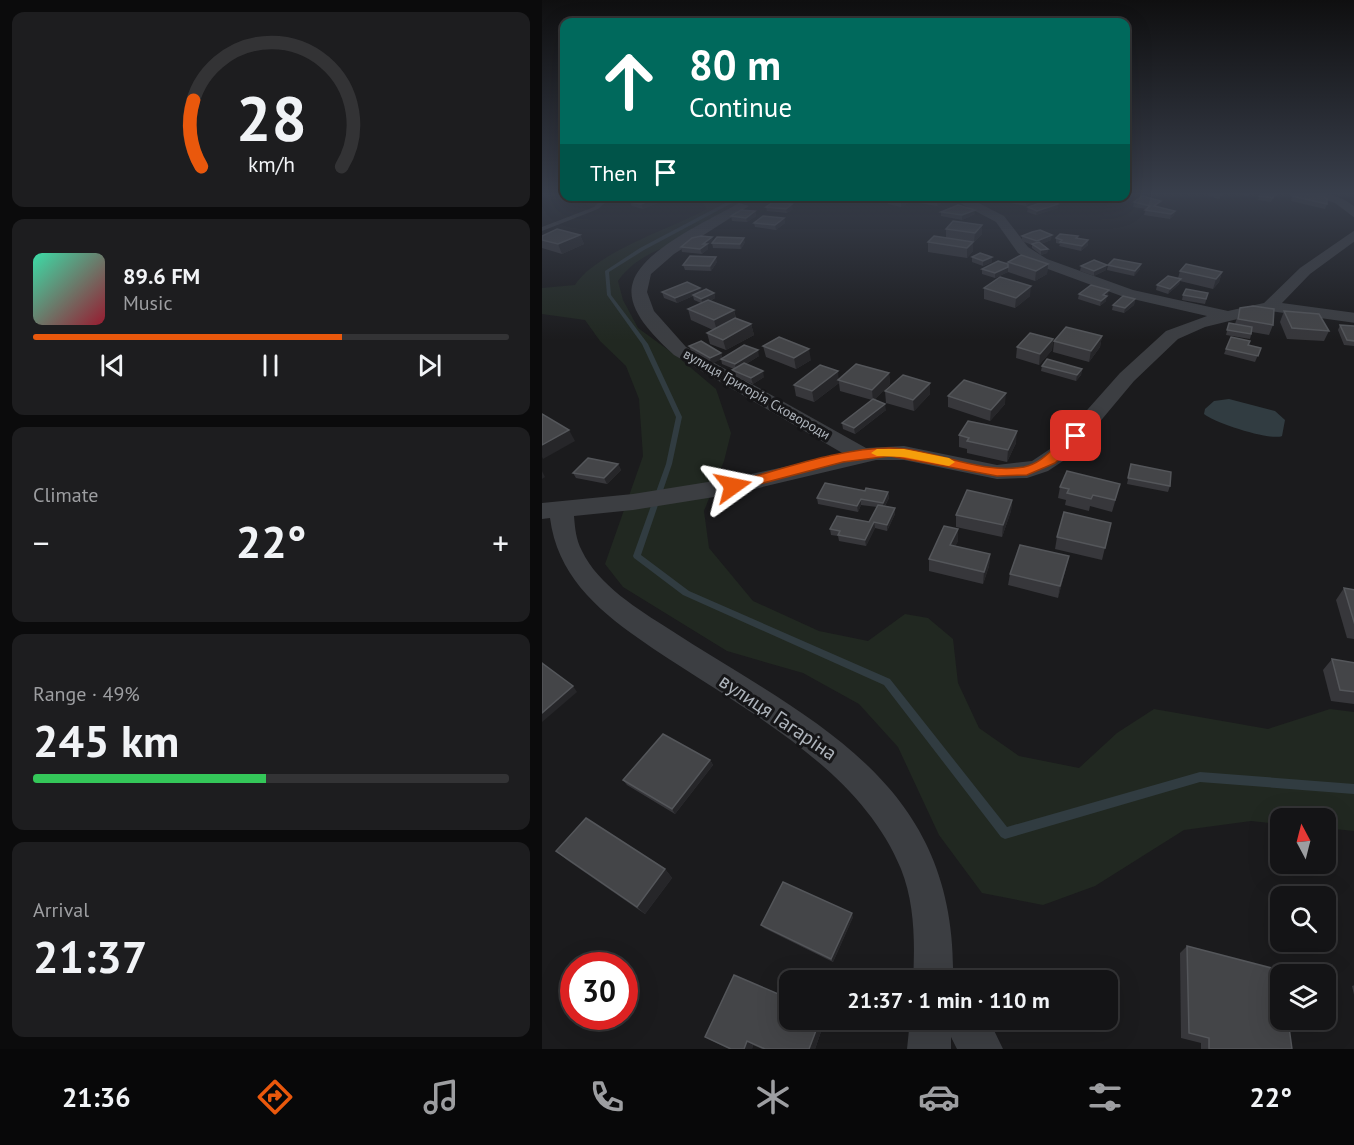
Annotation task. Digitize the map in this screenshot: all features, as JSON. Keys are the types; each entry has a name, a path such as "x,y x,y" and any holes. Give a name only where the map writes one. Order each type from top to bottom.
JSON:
{"street":[{"name":"вулиця Григорія Сковороди","path":"687,242 650,266 639,284 642,302 659,330 680,351 862,455"},
{"path":"1018,242 1023,250 1042,262 1130,294 1225,316"},
{"path":"1270,306 1305,272 1345,242"},
{"path":"552,511 633,502 733,486 862,455 904,453 983,470 1012,472 1040,466 1064,450 1127,377 1172,335 1187,327 1270,306 1355,318"},
{"name":"вулиця Гагаріна","path":"552,511 568,549 580,570 640,626 835,754 881,803 913,854 925,886 931,911 936,970"},
{"path":"929,1049 930,1030"},
{"path":"971,1030 981,1049"}],"shaded area":[{"path":"635,242 679,242 642,259 629,268 618,281 623,300 638,328 716,389 731,433 724,461 704,511 709,548 753,601 819,631 868,641 905,614 928,618 953,639 958,683 979,728 1019,756 1079,768 1117,733 1154,709 1268,729 1330,709 1354,712 1354,831 1336,829 1336,808 1270,808 1270,823 1251,821 1184,830 1095,886 1043,905 982,893 939,835 898,747 859,704 803,673 727,651 623,587 605,564 643,456 639,399 626,366 600,341 585,320 542,314 542,288 575,285 585,273"},
{"path":"1229,399 1275,411 1285,420 1282,436 1266,436 1243,430 1204,414 1205,409 1214,401"}],"building":[{"path":"687,242 706,242 703,244 707,244 700,249 681,247"},
{"path":"713,242 741,242 740,244"},
{"path":"928,242 973,242 973,242 967,248"},
{"path":"1039,242 1048,249 1041,250 1032,244"},
{"path":"1060,242 1086,242 1082,246"},
{"path":"980,253 992,257 983,261 972,257"},
{"path":"1021,255 1048,264 1036,271 1008,262"},
{"path":"690,256 716,257 710,266 683,265"},
{"path":"1114,259 1141,264 1135,271 1108,265"},
{"path":"1094,260 1107,265 1094,271 1081,266"},
{"path":"998,261 1008,264 1008,267 995,273 982,269"},
{"path":"1186,264 1222,272 1216,279 1180,271"},
{"path":"1168,276 1181,279 1170,289 1157,285"},
{"path":"1000,277 1031,286 1016,298 984,288"},
{"path":"687,282 700,288 675,298 662,292"},
{"path":"1091,285 1109,290 1103,295 1107,296 1101,301 1079,294"},
{"path":"706,289 714,293 701,299 693,295"},
{"path":"1186,289 1208,293 1206,299 1183,295"},
{"path":"1123,296 1135,299 1125,308 1113,305"},
{"path":"708,300 734,310 714,320 688,309"},
{"path":"1253,306 1274,309 1273,325 1238,319 1240,308"},
{"path":"1284,311 1319,314 1329,331 1292,328"},
{"path":"735,318 751,324 723,340 707,333"},
{"path":"1229,323 1252,327 1251,334 1227,330"},
{"path":"1340,325 1355,326 1355,341 1347,340"},
{"path":"1066,327 1102,336 1091,351 1054,341"},
{"path":"1030,333 1053,339 1040,354 1017,347"},
{"path":"779,337 809,349 794,358 763,346"},
{"path":"1231,337 1250,341 1248,345 1261,348 1258,356 1226,349"},
{"path":"701,341 721,353 710,358 689,346"},
{"path":"744,345 758,350 735,364 721,359"},
{"path":"1047,359 1082,369 1077,375 1042,366"},
{"path":"744,363 763,371 751,378 732,370"},
{"path":"856,364 889,373 872,390 838,380"},
{"path":"820,365 838,371 812,391 794,385"},
{"path":"903,375 930,383 913,400 885,391"},
{"path":"964,380 1006,393 991,410 948,396"},
{"path":"873,399 885,404 854,428 842,423"},
{"path":"542,414 569,430 542,445"},
{"path":"968,421 1017,431 1008,450 967,441 969,438 959,435"},
{"path":"588,458 618,464 604,478 573,473"},
{"path":"1131,464 1171,472 1170,486 1128,478"},
{"path":"1067,471 1120,484 1115,500 1093,495 1091,499 1067,493 1069,489 1060,487"},
{"path":"825,483 865,491 866,488 888,492 883,503 861,499 857,506 817,498"},
{"path":"967,490 1012,500 1003,525 956,515"},
{"path":"878,505 895,508 887,525 874,522 865,540 838,535 840,531 830,529 837,516 869,522"},
{"path":"1064,512 1111,523 1105,548 1057,537"},
{"path":"944,526 958,529 950,545 990,554 984,572 929,559"},
{"path":"1020,545 1069,556 1060,586 1010,574"},
{"path":"1344,588 1355,590 1355,625"},
{"path":"1332,659 1355,663 1355,692 1340,690"},
{"path":"542,663 573,686 542,713"},
{"path":"663,734 710,760 672,809 623,780"},
{"path":"586,818 665,869 637,907 556,851"},
{"path":"783,882 852,913 831,959 761,925"},
{"path":"1187,946 1270,968 1270,1030 1289,1030 1292,1049 1209,1049 1209,1038 1189,1033"},
{"path":"734,975 779,994 779,1030 816,1030 809,1049 765,1049 747,1041 744,1049 731,1049 705,1037"}],"waterway":[{"path":"655,242 607,271 609,295 645,344 679,417 669,464 637,556 686,593 887,682 1005,833 1200,777 1355,789"}],"slow traffic":[{"path":"877,453 904,453 949,462"}],"route":[{"path":"733,486 843,458 890,452 997,472 1027,471 1051,460 1076,436"}]}
